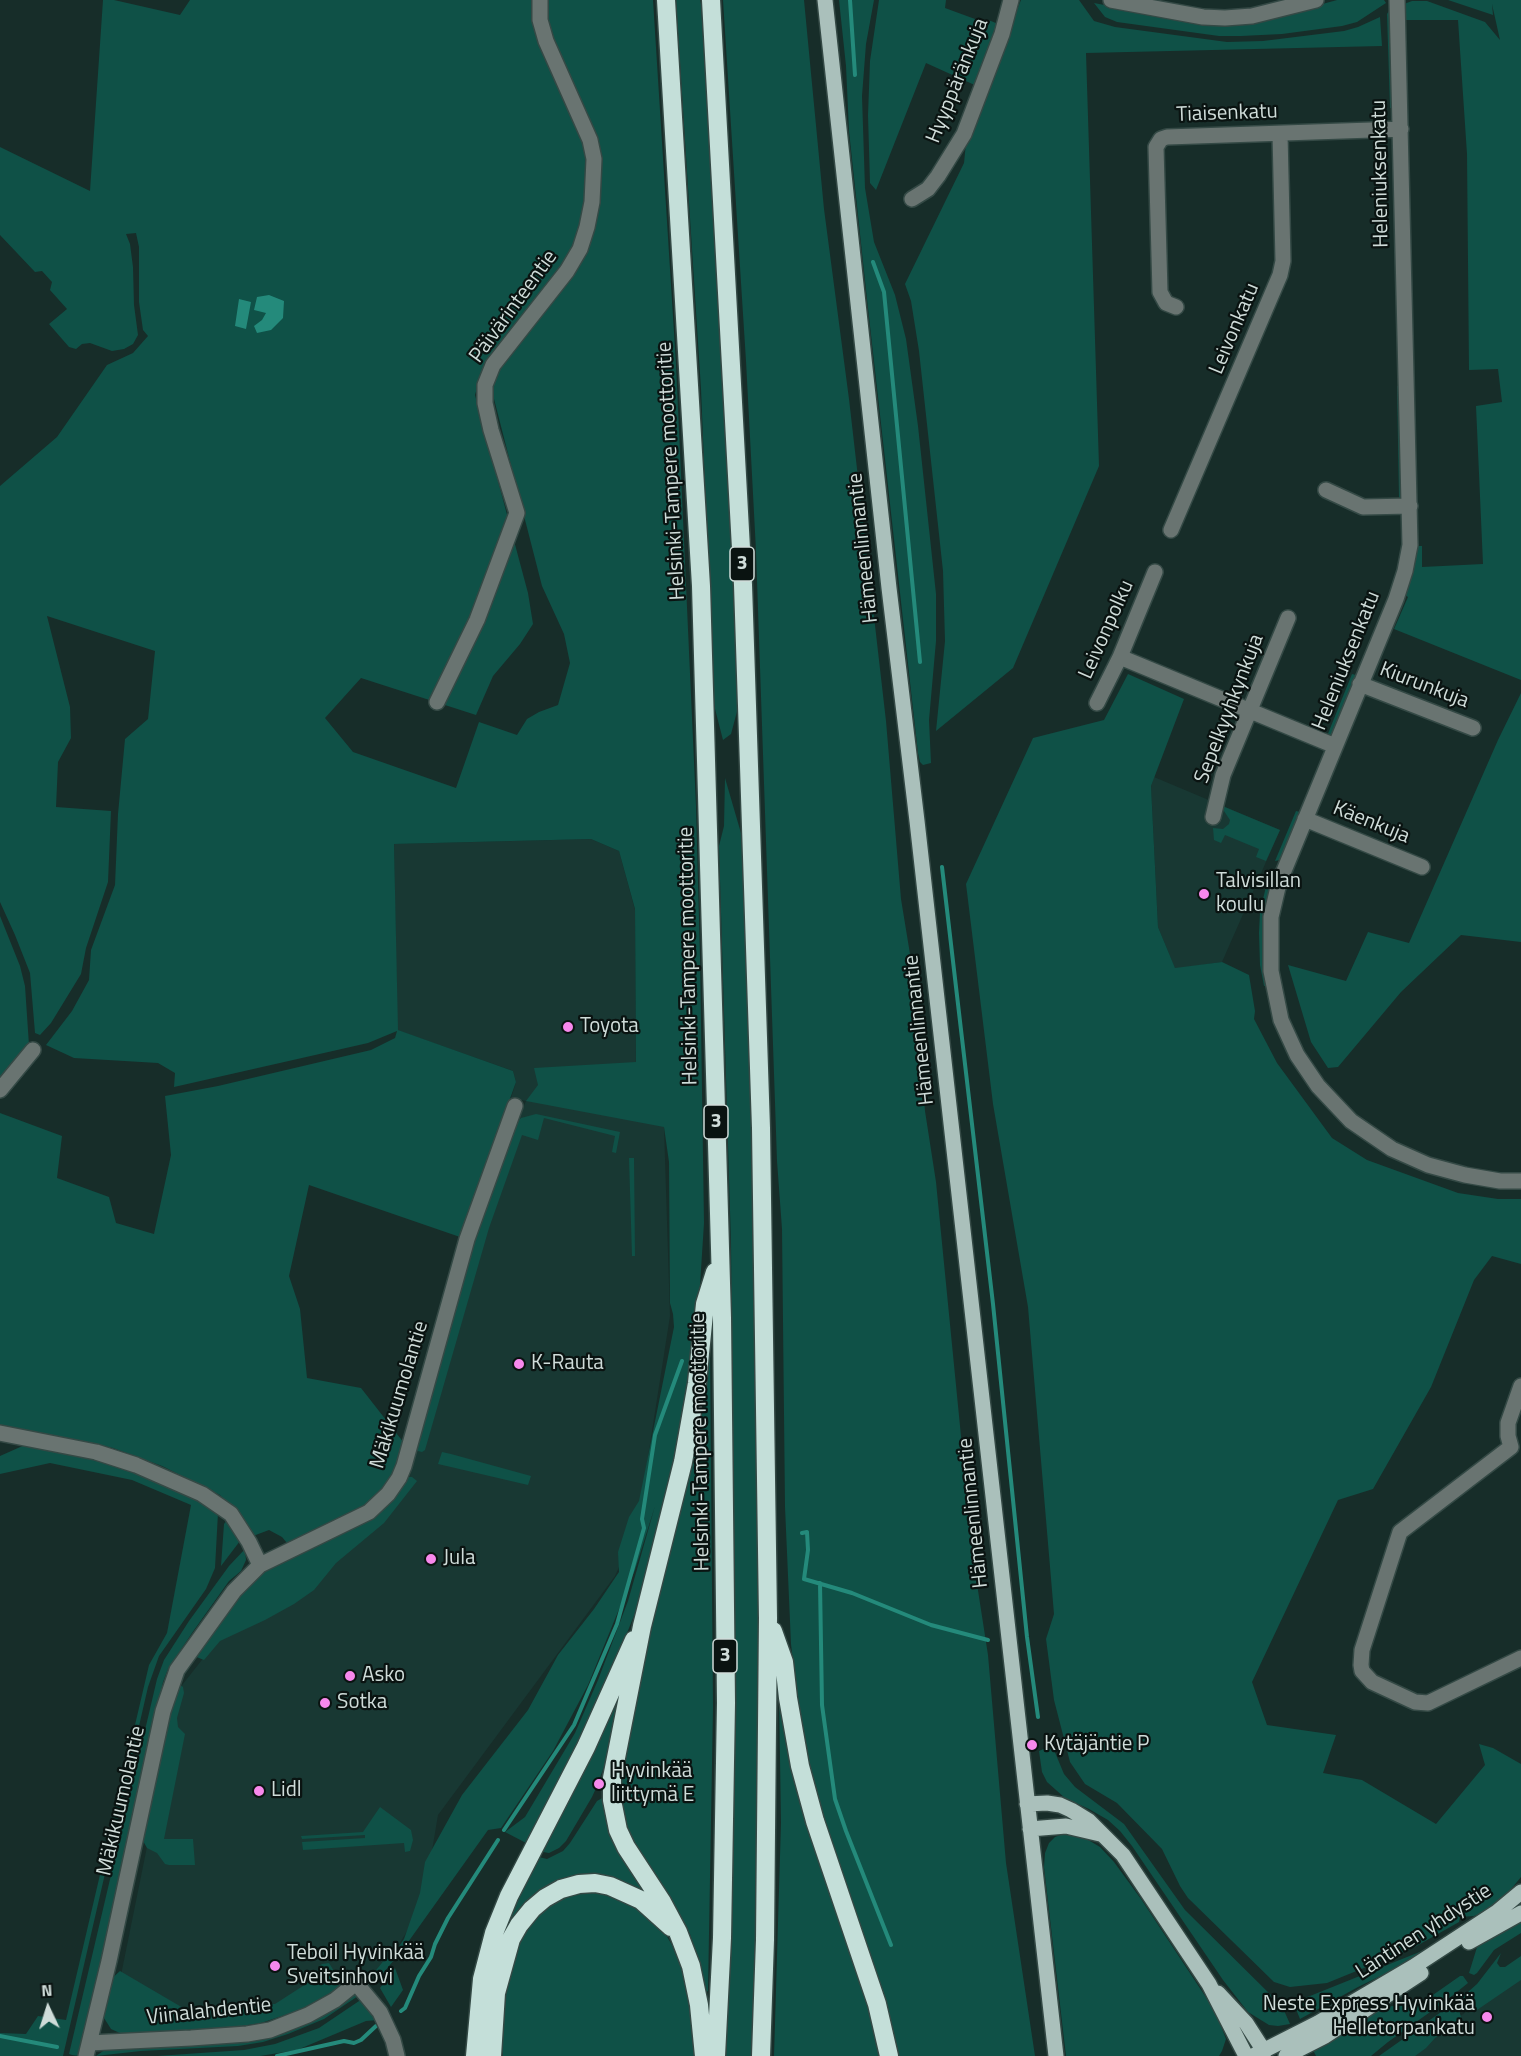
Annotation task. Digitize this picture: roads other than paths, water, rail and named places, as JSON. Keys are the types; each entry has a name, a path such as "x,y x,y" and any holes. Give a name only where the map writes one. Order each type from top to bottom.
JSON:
{"highway":[{"name":"Helsinki-Tampere moottoritie","path":"666,0 701,586 720,1256 726,1702 722,1938 716,2056"},
{"name":"3","path":"711,0 743,597 761,1128 768,1618 765,1940 761,2056"},
{"path":"704,2056 699,2005 691,1966 678,1932 662,1902 626,1847 618,1830 612,1800 612,1778 642,1626 683,1462 697,1383 705,1304 720,1256"},
{"path":"768,1618 784,1662 800,1766 815,1821 877,2004 889,2056"},
{"path":"475,2056 482,1979 501,1914 586,1747 642,1626"},
{"path":"492,2056 496,1993 512,1939 525,1917 545,1898 561,1889 579,1884 595,1883 609,1886 641,1900 678,1932"}],"main road":[{"name":"Hämeenlinnantie","path":"825,0 1056,2056"},
{"path":"1027,1804 1060,1805 1089,1821 1123,1855 1209,1984 1246,2056"},
{"path":"1030,1829 1066,1826 1106,1836"},
{"name":"Läntinen yhdystie","path":"1260,2054 1413,1967 1497,1912 1521,1892"},
{"name":"Läntinen yhdystie","path":"1286,2056 1325,2036 1458,1948 1521,1913"},
{"path":"1209,1984 1246,2023 1260,2054"}],"street":[{"name":"Päivärinteentie","path":"437,702 477,620 517,513 491,430 485,403 485,385 493,365 567,271 580,249 592,202 594,159 590,140 546,41 540,20 540,0"},
{"name":"Hyyppäränkuja","path":"912,199 928,189 964,134 1002,34 1011,0"},
{"path":"1111,0 1203,17 1225,18 1252,16 1316,0"},
{"name":"Heleniuksenkatu","path":"1397,0 1410,545 1396,599 1279,883 1271,917 1271,970 1277,1004 1297,1055 1318,1086 1368,1133 1392,1149 1442,1170 1500,1181 1521,1181"},
{"name":"Tiaisenkatu","path":"1176,307 1166,303 1160,292 1156,147 1158,142 1167,137 1401,129"},
{"name":"Leivonkatu","path":"1171,530 1280,275 1283,261 1280,134"},
{"path":"1326,490 1363,507 1410,506"},
{"name":"Leivonpolku","path":"1097,703 1120,657 1155,572"},
{"name":"Sepelkyyhkynkuja","path":"1213,817 1223,775 1288,618"},
{"path":"1120,657 1335,746"},
{"name":"Kiurunkuja","path":"1360,684 1473,728"},
{"name":"Käenkuja","path":"1305,819 1422,867"},
{"path":"0,1090 33,1050"},
{"name":"Mäkikuumolantie","path":"87,2050 109,1961 163,1711 177,1670 234,1591 260,1565 369,1512 388,1494 399,1478 467,1239 515,1106"},
{"path":"1521,1386 1508,1423 1508,1436 1516,1449 1400,1532 1362,1650 1361,1665 1362,1671 1372,1682 1415,1702 1428,1704 1521,1658"},
{"path":"0,1433 96,1452 136,1465 202,1494 231,1514 249,1542 260,1565"},
{"name":"Viinalahdentie","path":"87,2050 270,2030 309,2015 335,2000 356,1983 380,2012 391,2034 397,2056"}],"waterway":[{"path":"850,0 855,75"},
{"path":"873,262 884,292 920,662"},
{"path":"942,867 993,1304 1027,1637 1038,1717"},
{"path":"504,1830 574,1725 617,1624 644,1528 642,1519 655,1435 682,1361"},
{"path":"802,1533 807,1532 808,1550 804,1579 852,1593 931,1625 988,1640"},
{"path":"820,1583 822,1705 835,1799 891,1945"},
{"path":"401,2011 405,2008 419,1976 431,1957 448,1918 498,1840"},
{"path":"277,2056 344,2041 354,2043 361,2040 376,2026"},
{"path":"0,2036 57,2047"}],"place":[{"name":"Talvisillan koulu","path":"1204,894"},
{"name":"Toyota","path":"568,1027"},
{"name":"K-Rauta","path":"519,1364"},
{"name":"Jula","path":"431,1559"},
{"name":"Asko","path":"350,1676"},
{"name":"Sotka","path":"325,1703"},
{"name":"Kytäjäntie P","path":"1032,1745"},
{"name":"Hyvinkää liittymä E","path":"599,1784"},
{"name":"Lidl","path":"259,1791"},
{"name":"Teboil Hyvinkää Sveitsinhovi","path":"275,1966"},
{"name":"Neste Express Hyvinkää Helletorpankatu","path":"1487,2017"}]}
